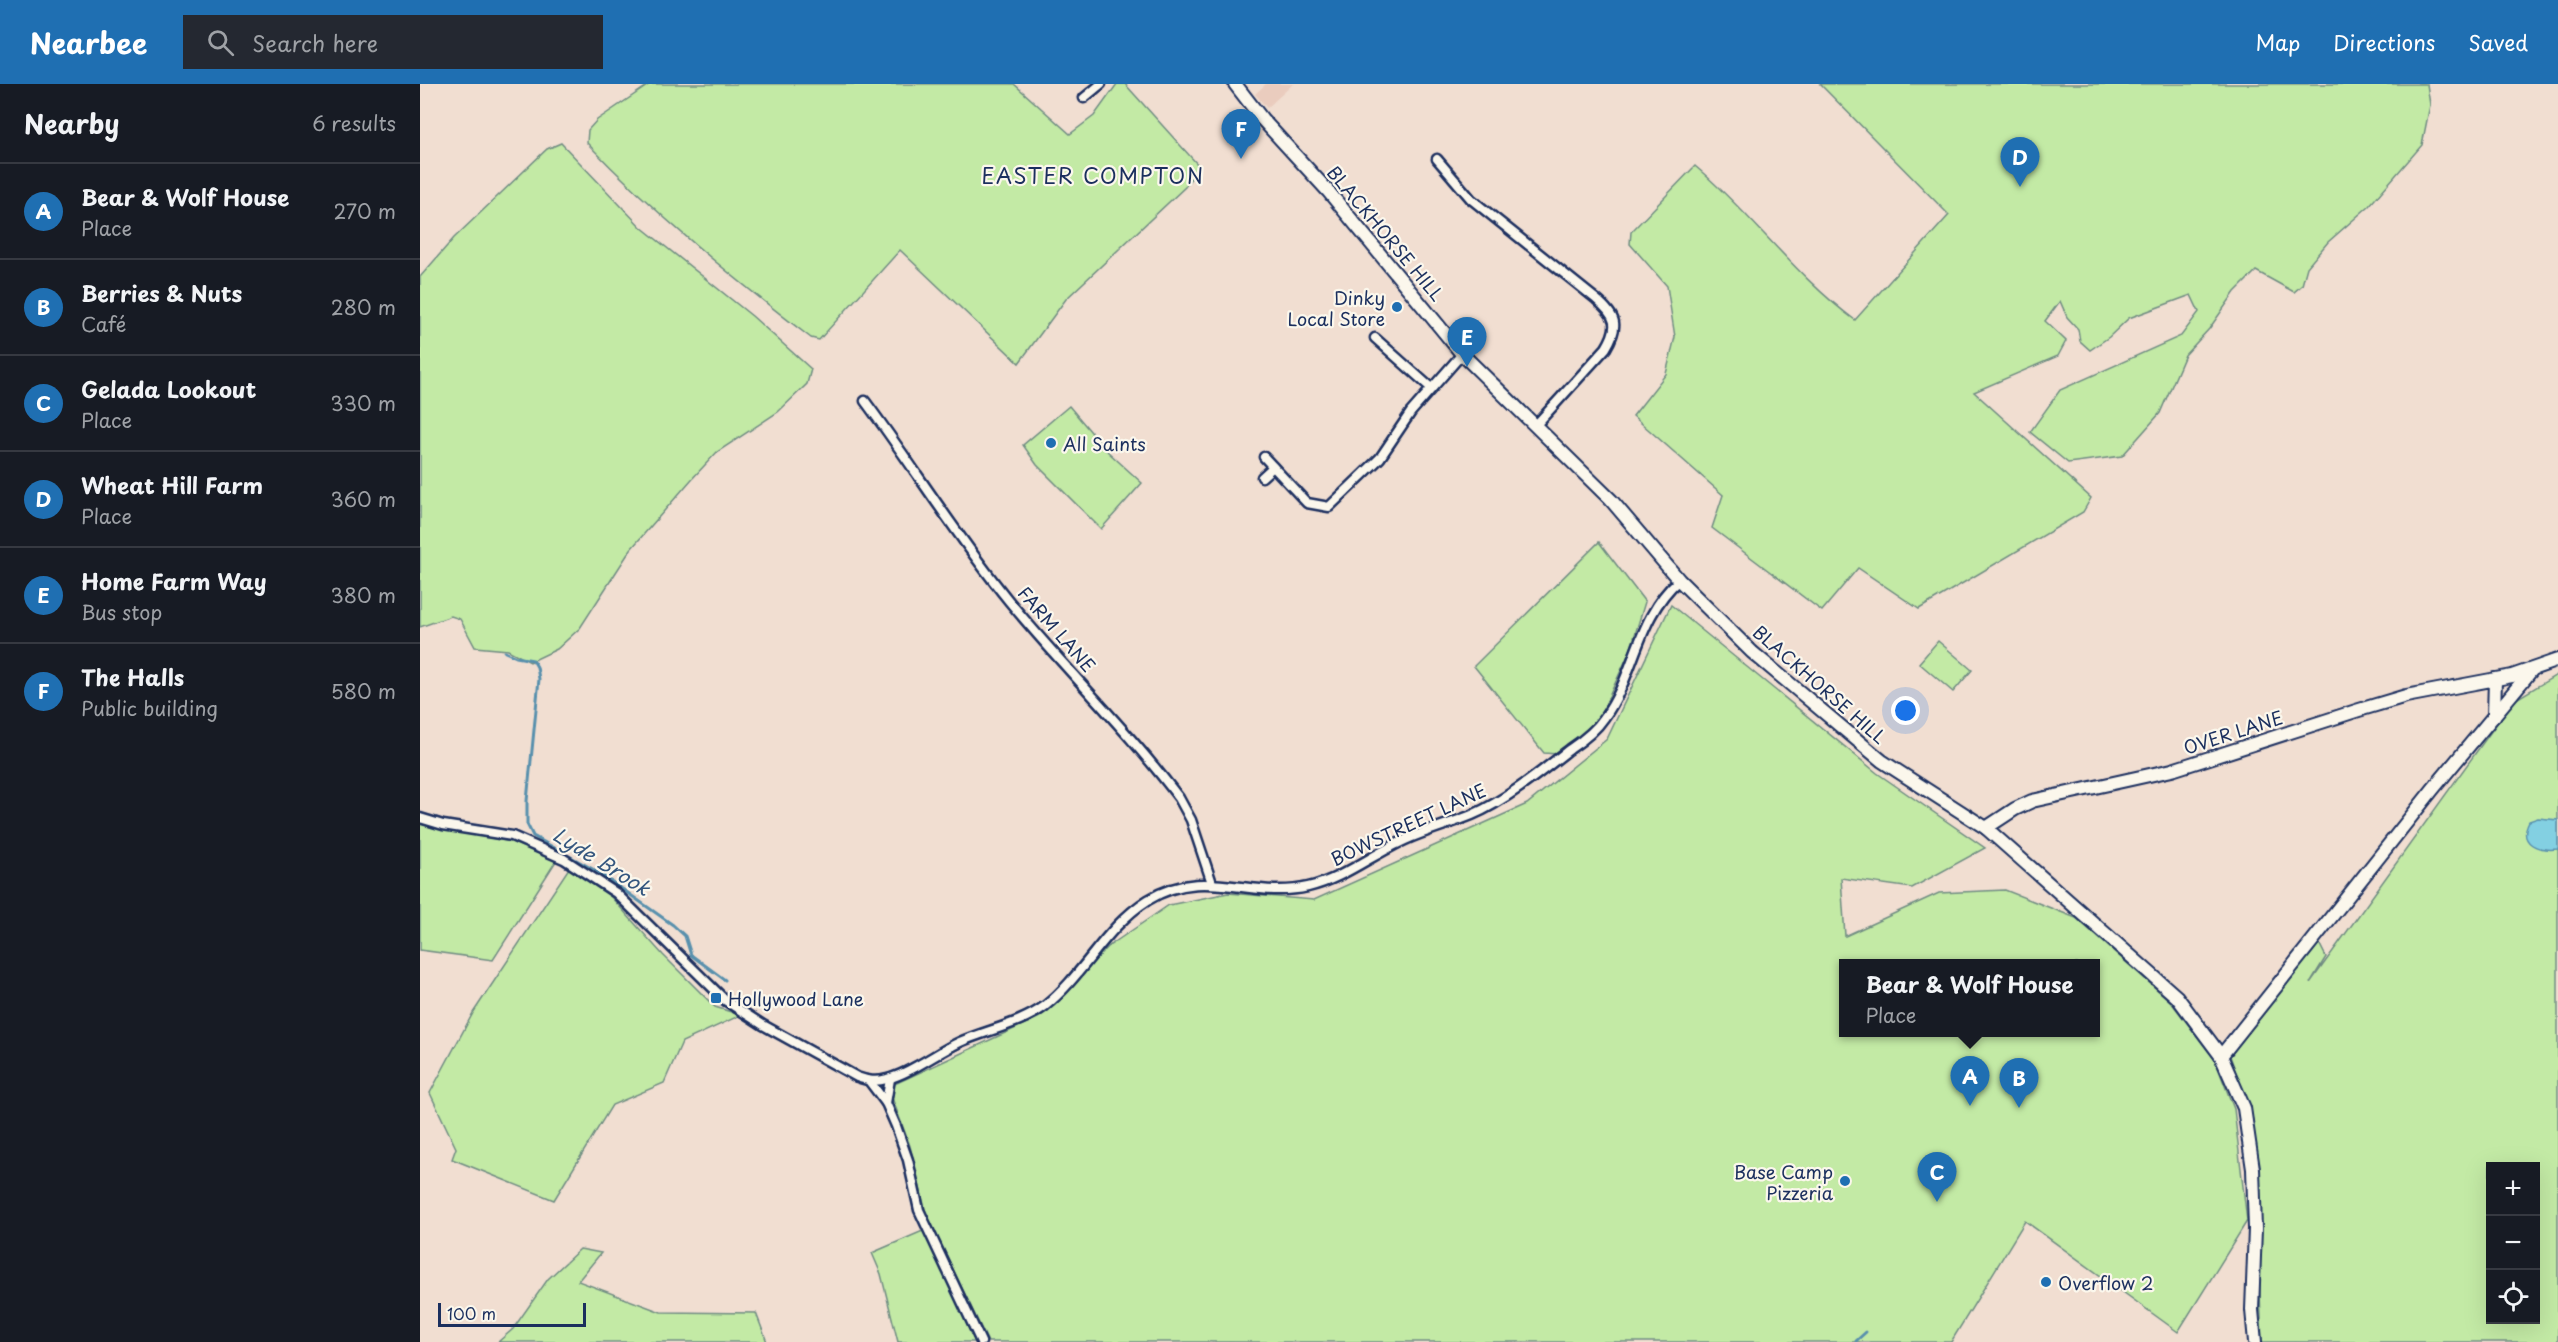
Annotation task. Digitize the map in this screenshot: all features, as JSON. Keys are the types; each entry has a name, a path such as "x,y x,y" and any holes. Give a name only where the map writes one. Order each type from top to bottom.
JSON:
{"main road":[{"name":"BLACKHORSE HILL","path":"1235,84 1262,119 1328,191 1462,354 1611,500 1679,580 1752,652 1882,761 1986,828 2177,996 2221,1056 2239,1094 2250,1138 2255,1229 2252,1310 2255,1342"},
{"name":"OVER LANE","path":"1986,828 2032,801 2172,770 2406,696 2531,671 2558,660"},
{"name":"OVER LANE","path":"2221,1056 2433,789 2531,671"},
{"path":"2494,717 2495,679"}],"street":[{"path":"1084,98 1101,84"},
{"path":"1437,159 1471,199 1602,304 1614,320 1614,335 1606,348 1535,426"},
{"path":"1375,338 1431,388"},
{"path":"1264,458 1307,503 1329,507 1380,458 1390,440 1431,388 1462,354"},
{"name":"FARM LANE","path":"865,401 927,492 986,572 1179,798 1191,820 1212,883"},
{"path":"1262,477 1273,467"},
{"name":"BOWSTREET LANE","path":"870,1082 890,1079 961,1041 991,1031 1044,1007 1072,979 1113,928 1130,912 1169,889 1188,884 1212,883 1285,889 1309,887 1336,876 1406,839 1474,814 1494,803 1570,749 1604,719 1615,700 1643,632 1665,594 1679,580"},
{"path":"420,818 443,825 512,836 564,859 616,893 726,1001 763,1025 870,1082 886,1103 906,1153 920,1210 981,1342"},
{"path":"886,1103 890,1079"}],"shaded area":[{"path":"1266,84 1293,84 1267,108 1255,94"}],"green space":[{"path":"650,84 1014,84 1070,134 1094,116 1117,84 1125,84 1199,166 1185,187 1066,299 1019,363 900,250 819,340 811,338 695,245 587,143 588,130 597,120"},
{"path":"1820,84 2427,84 2430,105 2422,145 2369,206 2328,242 2307,267 2302,285 2294,292 2256,271 2235,292 2209,329 2185,355 2160,413 2122,456 2068,463 2030,432 2060,390 2181,336 2199,312 2191,295 2129,318 2109,337 2090,350 2080,341 2078,329 2067,317 2060,301 2045,321 2066,341 2058,356 1974,392 2091,498 2083,512 1919,609 1858,568 1822,611 1712,528 1723,495 1633,416 1666,374 1675,337 1667,286 1630,244 1631,232 1695,166 1736,204 1793,265 1833,303 1855,320 1949,215"},
{"path":"561,143 641,227 752,316 811,369 807,384 778,412 717,452 691,480 631,549 580,628 557,649 530,662 508,650 475,647 460,619 451,616 420,627 420,277 454,238 547,149"},
{"path":"1069,406 1107,451 1142,483 1101,529 1037,465 1023,445"},
{"path":"1599,542 1645,602 1630,651 1599,718 1557,754 1544,753 1474,666"},
{"path":"1671,605 1877,773 1985,848 1912,888 1841,878 1845,936 1939,893 2005,890 2076,918 2171,1002 2215,1060 2234,1109 2247,1221 2178,1332 2025,1221 1951,1342 988,1342 926,1213 910,1146 888,1087 1040,1017 1109,946 1169,905 1228,893 1314,900 1527,804 1607,739"},
{"path":"1938,641 1972,670 1953,692 1919,663"},
{"path":"2558,674 2558,1342 2262,1342 2253,1120 2230,1056 2319,943 2326,957 2310,983 2513,701"},
{"path":"420,824 511,842 556,861 493,960 420,950"},
{"path":"569,868 611,897 663,955 715,1007 741,1015 682,1042 664,1083 612,1105 554,1200 452,1159 456,1148 430,1093 473,1013"},
{"path":"925,1230 975,1342 898,1342 881,1274 872,1253"},
{"path":"580,1249 601,1253 578,1281 661,1312 756,1313 767,1342 498,1342 513,1329 548,1279"}],"water":[{"path":"2538,818 2558,820 2558,849 2544,849 2528,841 2526,829 2529,821"}],"waterway":[{"name":"Lyde Brook","path":"505,652 533,660 539,679 527,801 527,824 533,836 598,872 673,925 685,936 691,955 725,980"},
{"path":"1856,1341 1866,1332"}],"place":[{"name":"The Halls","path":"1241,159"},
{"name":"Wheat Hill Farm","path":"2020,187"},
{"name":"Dinky Local Store","path":"1397,307"},
{"name":"Home Farm Way","path":"1467,367"},
{"name":"All Saints","path":"1051,443"},
{"name":"Hollywood Lane","path":"716,998"},
{"name":"Bear & Wolf House","path":"1970,1106"},
{"name":"Berries & Nuts","path":"2019,1108"},
{"name":"Base Camp Pizzeria","path":"1845,1181"},
{"name":"Gelada Lookout","path":"1937,1202"},
{"name":"Overflow 2","path":"2046,1282"}],"district":[{"name":"EASTER COMPTON","path":"1093,175"}]}
